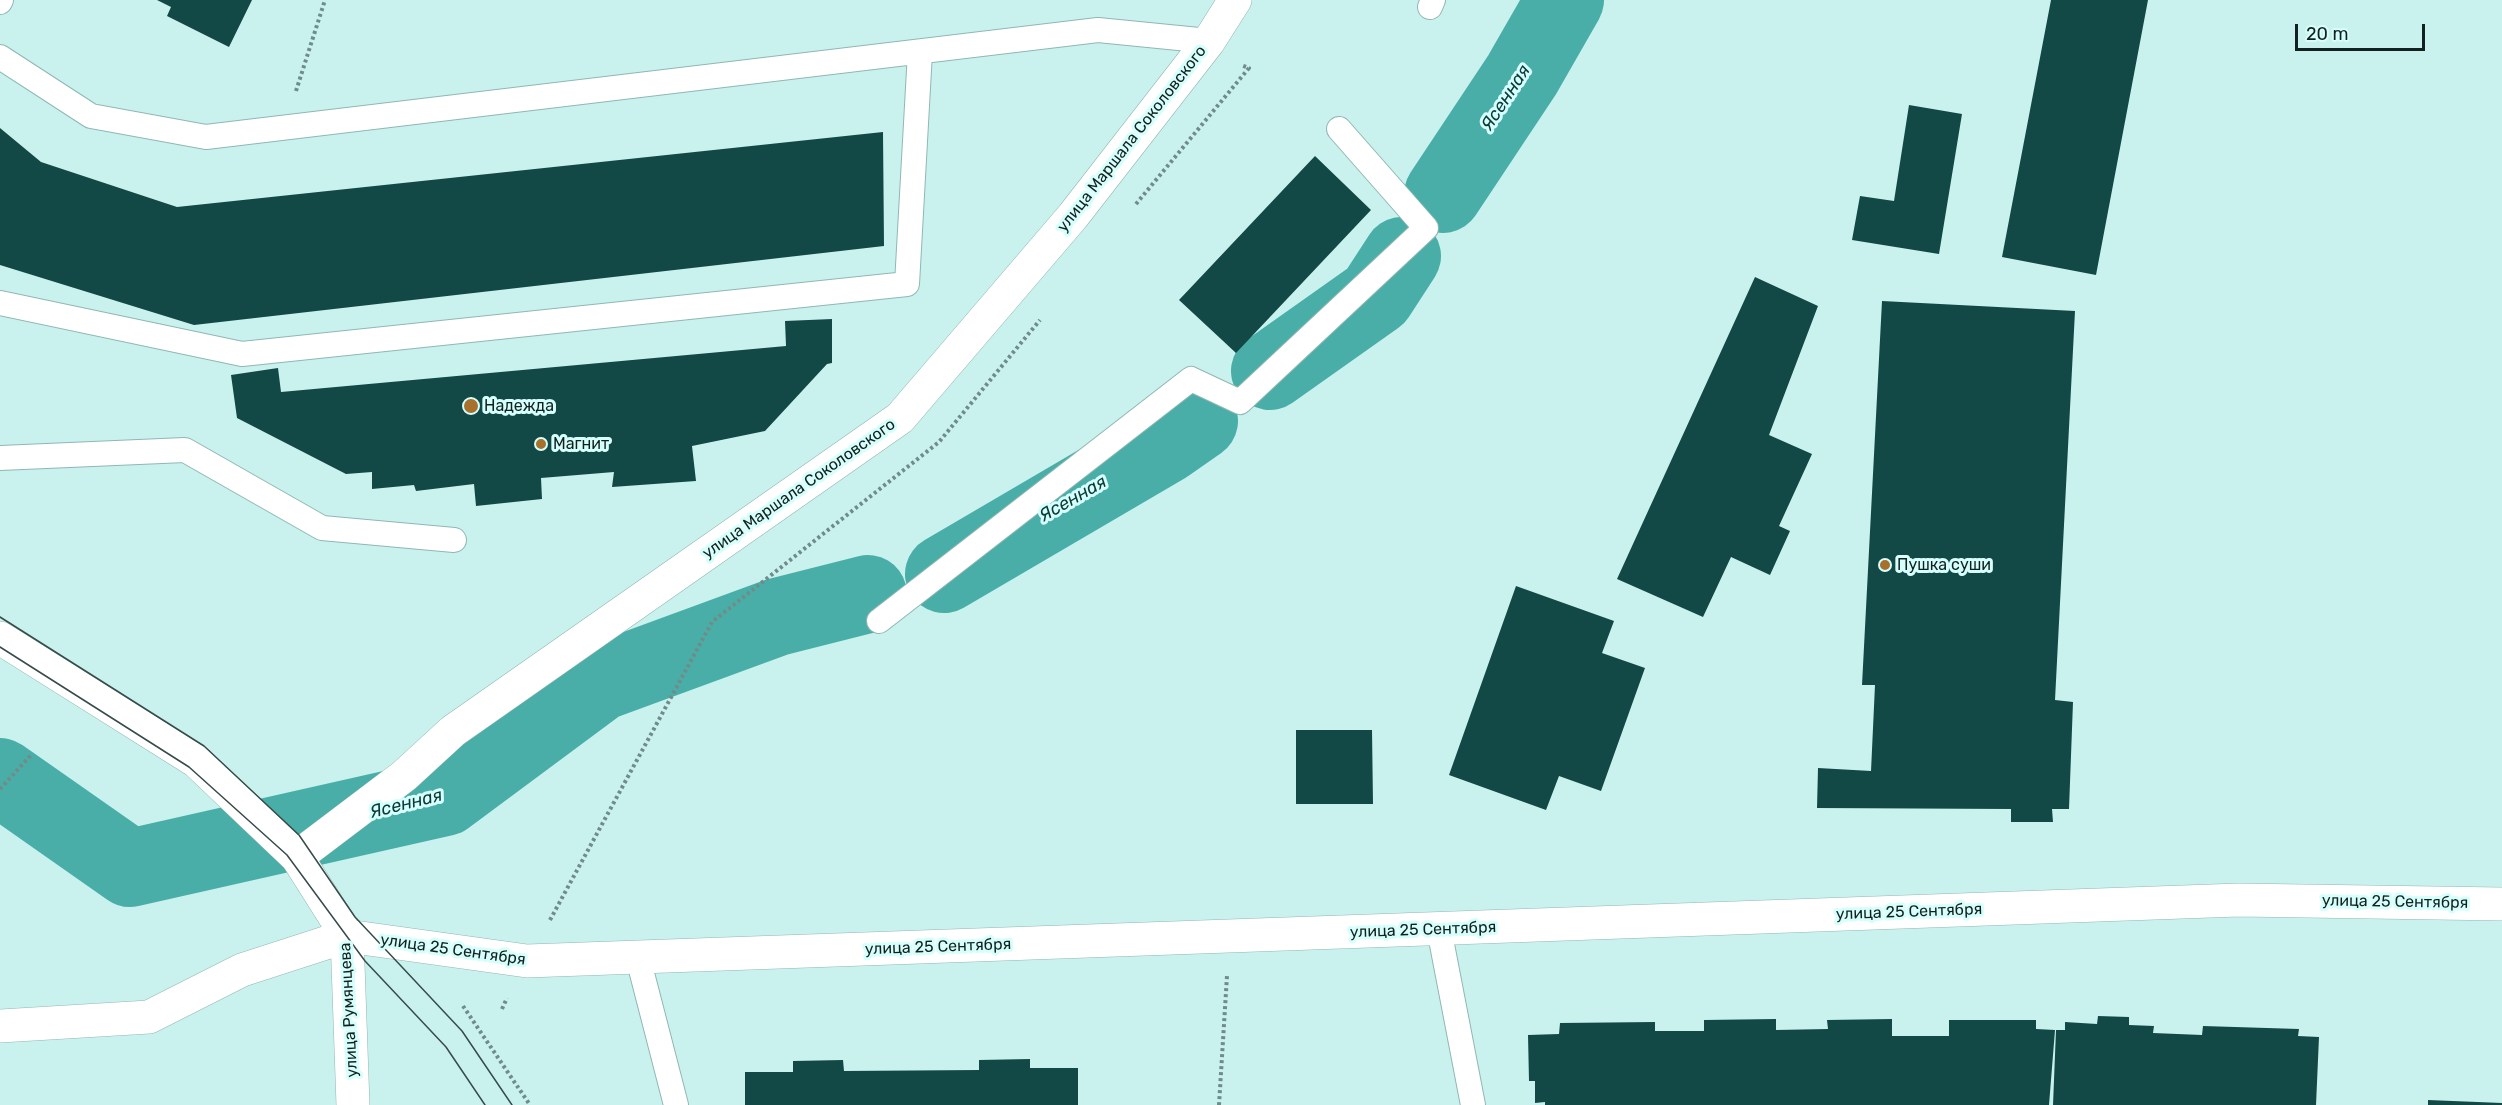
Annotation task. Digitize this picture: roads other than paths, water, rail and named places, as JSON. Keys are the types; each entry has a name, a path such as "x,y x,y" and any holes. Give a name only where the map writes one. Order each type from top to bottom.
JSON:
{"street":[{"name":"улица Маршала Соколовского","path":"301,853 401,778 453,731 900,418 1072,216 1209,41 1235,0"},
{"path":"0,638 196,761 301,853"},
{"name":"улица Румянцева","path":"301,853 346,936 353,1105"},
{"name":"улица 25 Сентября","path":"346,936 528,962 2239,900 2502,904"},
{"path":"0,1026 149,1017 242,970 346,936"}],"lane":[{"path":"0,57 91,116 206,137 1098,30 1209,41"},
{"path":"0,303 242,354 907,284 920,52"},
{"path":"879,621 1191,379 1240,402 1426,228 1339,129"},
{"path":"0,458 185,450 322,528 454,540"},
{"path":"1439,929 1473,1105"},
{"path":"638,958 676,1105"}],"waterway":[{"name":"Ясенная","path":"1443,194 1522,75 1565,0"},
{"name":"Ясенная","path":"1270,371 1376,296 1402,256"},
{"name":"Ясенная","path":"944,574 1166,444 1199,421"},
{"name":"Ясенная","path":"0,777 130,868 445,797 600,682 777,617 868,594"}],"tram line":[{"path":"0,617 204,746 299,835 355,917 462,1031 512,1105"},
{"path":"0,647 189,767 287,855 365,961 446,1047 485,1105"}],"place":[{"name":"Надежда","path":"471,406"},
{"name":"Магнит","path":"541,444"},
{"name":"Пушка суши","path":"1885,565"}]}
